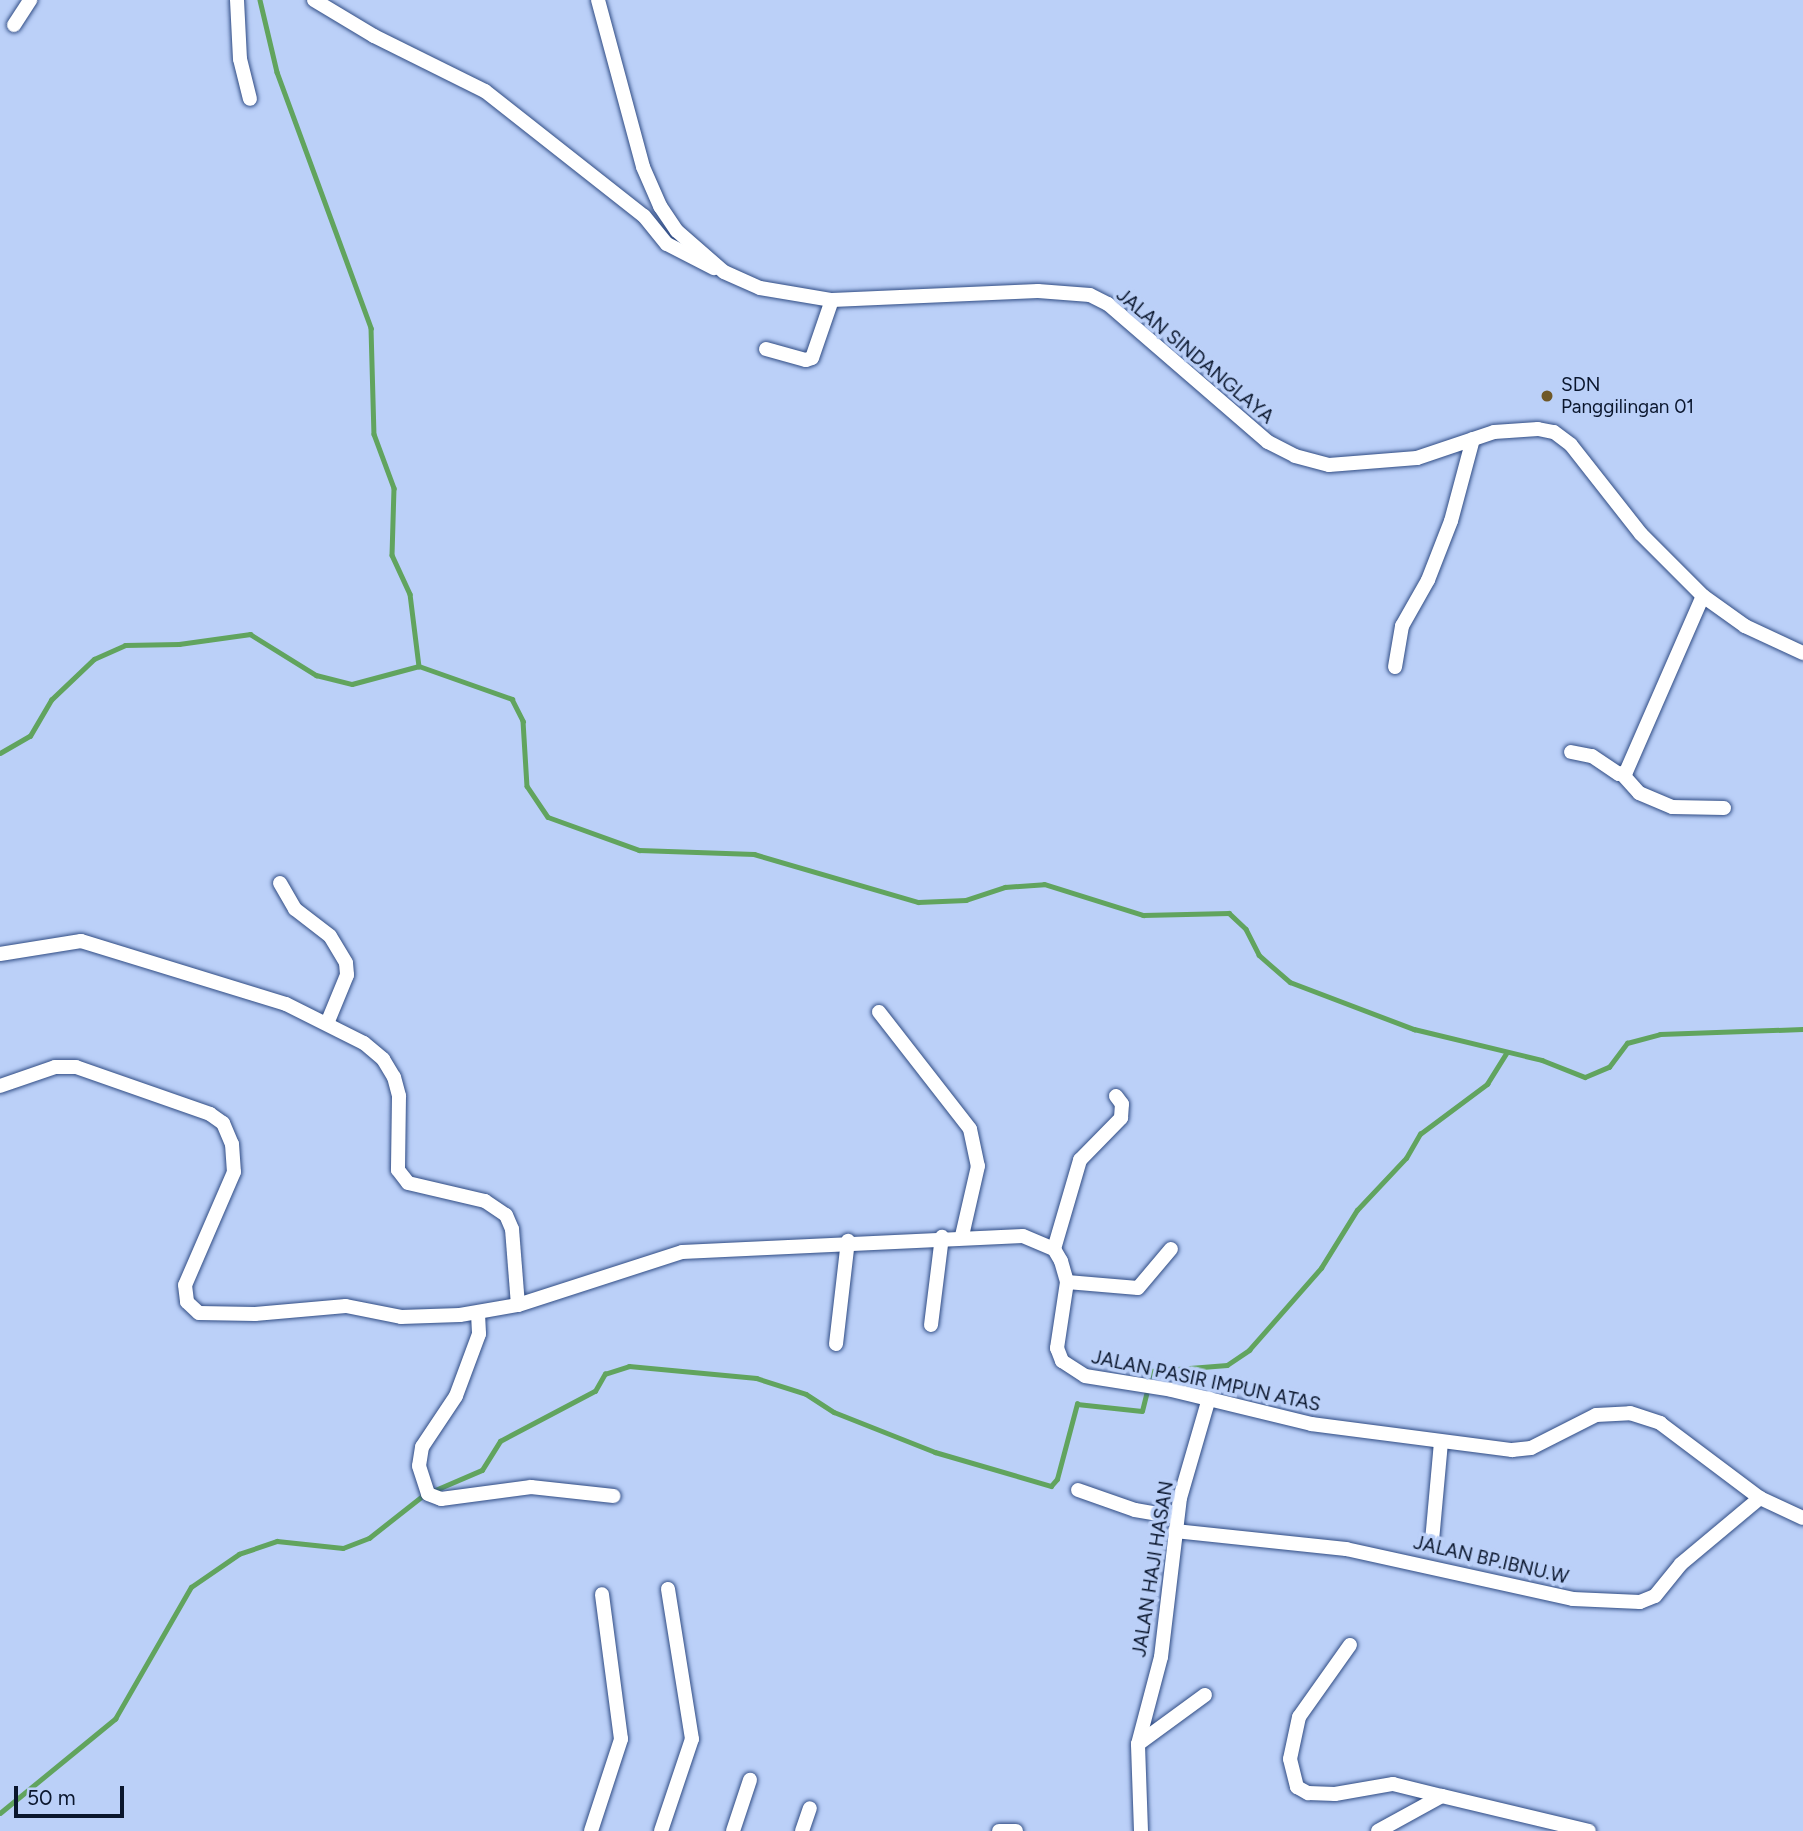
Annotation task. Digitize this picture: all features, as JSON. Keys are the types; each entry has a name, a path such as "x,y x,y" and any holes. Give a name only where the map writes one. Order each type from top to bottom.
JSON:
{"street":[{"path":"14,25 30,0"},
{"path":"237,0 240,58 250,99"},
{"path":"314,0 374,36 485,91 644,216 667,244 724,272"},
{"name":"JALAN SINDANGLAYA","path":"603,4 643,167 660,206 677,231 724,272 760,288 832,300 1038,291 1090,295 1108,304 1268,442 1295,456 1329,465 1384,463 1417,458 1494,432 1538,429 1555,432 1571,445 1641,534 1703,596 1745,626 1803,653"},
{"path":"766,349 806,360 812,358 832,300"},
{"path":"1395,667 1402,626 1428,580 1451,521 1473,439"},
{"path":"1623,775 1703,596"},
{"path":"1572,752 1592,756 1623,775 1639,793 1672,807 1724,808"},
{"path":"280,883 295,909 330,936 346,962 346,975 328,1021"},
{"path":"0,954 81,941 143,957 328,1021 374,1051 394,1077 399,1096 398,1170 408,1183 485,1201 506,1214 512,1229 518,1305"},
{"path":"879,1012 970,1129 978,1166 962,1236"},
{"path":"0,1086 55,1067 76,1067 210,1114 223,1123 232,1144 234,1172 185,1285 187,1302 199,1313 255,1314 323,1306 401,1317 478,1314 518,1305 682,1252 962,1236 1023,1236 1054,1249"},
{"path":"1116,1096 1122,1104 1121,1118 1080,1160 1054,1249 1067,1282 1138,1288 1171,1249"},
{"path":"931,1325 942,1237"},
{"path":"836,1345 848,1241"},
{"name":"JALAN PASIR IMPUN ATAS","path":"1067,1282 1056,1332 1062,1361 1072,1371 1209,1398 1311,1424 1441,1443 1531,1448 1595,1415 1630,1413 1660,1423 1760,1499 1803,1518"},
{"path":"478,1314 479,1334 456,1396 422,1447 419,1466 428,1494 441,1499 531,1487 614,1496"},
{"name":"JALAN HAJI HASAN","path":"1141,1831 1138,1744 1161,1657 1176,1524 1209,1398"},
{"path":"1432,1541 1441,1443"},
{"name":"JALAN BP.IBNU.W","path":"1078,1490 1176,1524 1346,1549 1573,1599 1640,1602 1655,1596 1681,1564 1760,1499"},
{"path":"661,1831 692,1739 668,1589"},
{"path":"591,1831 621,1739 602,1594"},
{"path":"1350,1645 1298,1717 1290,1759 1297,1787 1308,1793 1335,1794 1393,1784 1554,1827 1589,1831"},
{"path":"1138,1744 1205,1695"},
{"path":"733,1831 750,1780"},
{"path":"1378,1831 1442,1796"},
{"path":"802,1831 810,1808"},
{"path":"999,1831 1016,1831"}],"waterway":[{"path":"260,0 277,72 371,328 374,434 394,488 392,555 410,594 419,666"},
{"path":"0,753 30,736 51,700 94,659 125,645 179,644 250,634 316,675 352,684 419,666 512,699 523,721 527,786 548,817 639,850 754,854 918,902 966,900 1005,887 1044,884 1143,915 1229,913 1246,929 1259,955 1290,982 1414,1029 1542,1060 1585,1077 1609,1067 1627,1043 1660,1034 1803,1029"},
{"path":"433,1491 482,1470 500,1441 595,1391 605,1374 629,1366 756,1378 806,1394 834,1412 935,1452 1051,1486 1057,1479 1077,1404 1142,1411 1152,1371 1227,1365 1249,1350 1321,1268 1357,1210 1406,1158 1420,1134 1487,1084 1506,1054"},
{"path":"0,1813 115,1719 191,1587 239,1554 277,1541 343,1548 369,1538 425,1494"}],"place":[{"name":"SDN Panggilingan 01","path":"1547,396"}]}
